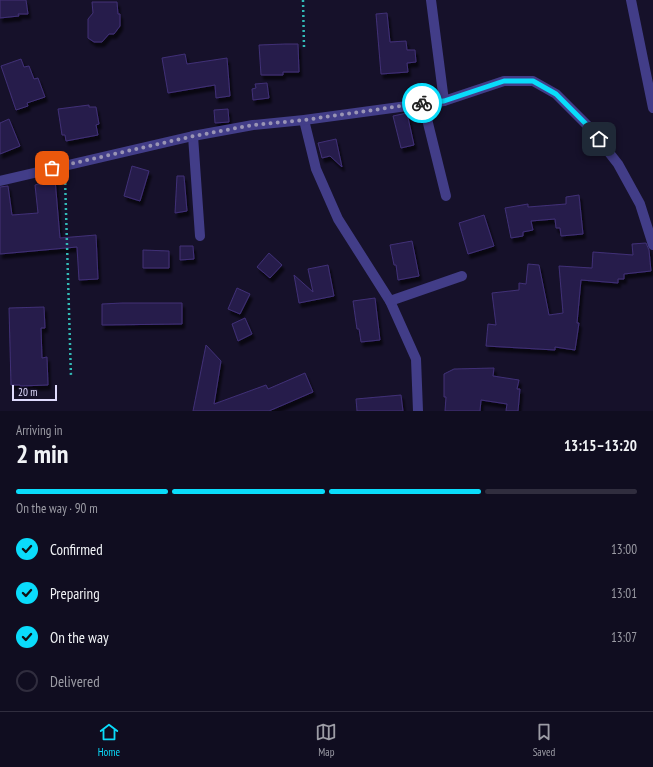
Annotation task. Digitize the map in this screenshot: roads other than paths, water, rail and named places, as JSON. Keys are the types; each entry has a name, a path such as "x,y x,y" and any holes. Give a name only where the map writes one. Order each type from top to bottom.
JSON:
{"street":[{"path":"431,0 444,101"},
{"path":"631,0 653,108"},
{"path":"0,181 194,136 253,125 304,120 444,101 504,81 533,81 556,94 589,127 618,164 640,204 653,245"},
{"path":"423,103 446,196"},
{"path":"304,120 316,168 338,219 390,301 416,359 418,411"},
{"path":"194,136 200,236"},
{"path":"390,301 462,276"}]}
